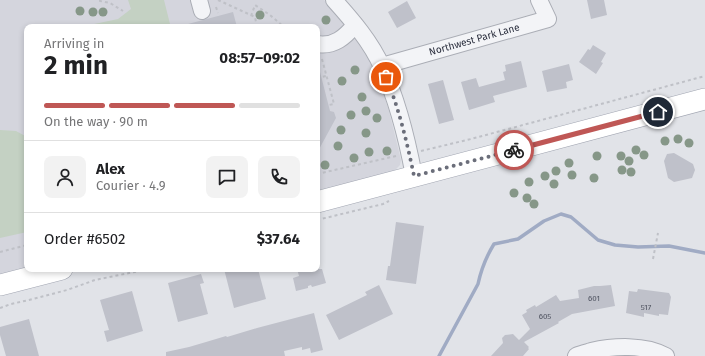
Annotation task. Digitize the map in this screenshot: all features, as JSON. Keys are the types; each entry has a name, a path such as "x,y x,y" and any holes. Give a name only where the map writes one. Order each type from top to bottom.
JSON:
{"main road":[{"path":"320,201 705,99"},
{"path":"0,285 50,272"}],"street":[{"path":"334,0 356,25 382,66 410,153 414,176"},
{"name":"Northwest Park Lane","path":"382,66 548,19 539,0"},
{"path":"320,49 322,45 339,41 356,25"},
{"path":"576,356 603,348 632,347 659,352 666,356"}],"path":[{"path":"100,0 110,3 123,11"},
{"path":"218,0 255,17 256,24"},
{"path":"251,16 254,5 270,15 280,24"},
{"path":"320,55 334,104 329,105"},
{"path":"320,77 326,76"},
{"path":"320,173 471,139 705,76"},
{"path":"653,259 658,233"},
{"path":"0,252 24,246"},
{"path":"0,308 5,305 62,291 95,280 134,272"}],"shaded area":[{"path":"0,0 324,0 335,11 369,59 383,92 389,111 401,160 400,165 393,172 320,193 320,24 24,24 24,270 0,278"}],"green space":[{"path":"128,0 164,0 170,24 94,24 118,19 131,9"},
{"path":"0,130 16,131 24,135 24,233 0,238"}],"building":[{"path":"587,0 604,0 607,15 591,19"},
{"path":"407,1 416,18 397,28 388,12"},
{"path":"233,12 236,24 188,24"},
{"path":"593,45 606,53 601,62 603,63 596,74 579,62 588,49 590,50"},
{"path":"521,61 527,87 493,96 495,102 469,110 461,82 476,78 479,87 505,80 503,72 506,71 505,65"},
{"path":"569,64 573,80 566,82 567,88 547,92 542,71"},
{"path":"320,72 330,111 334,112 336,118 320,147"},
{"path":"443,80 454,120 439,124 428,84"},
{"path":"674,153 693,164 695,170 692,178 674,182 668,178 664,161 667,154"},
{"path":"396,222 424,226 416,284 386,280 388,266 390,266"},
{"path":"320,269 322,269 326,283 312,287 311,285 308,286 308,288 296,291 293,278 299,276 298,272 320,272"},
{"path":"225,272 259,272 266,299 234,308"},
{"path":"201,274 204,283 200,284 208,314 178,322 168,283"},
{"path":"379,285 393,314 339,340 326,315 367,295 365,292"},
{"path":"611,285 615,306 572,314 558,322 559,323 524,342 529,349 523,356 491,356 503,343 502,338 505,335 513,334 519,340 530,329 522,315 527,312 526,310 535,305 536,307 556,295 560,301 579,298 578,290 594,286"},
{"path":"638,289 669,293 671,297 668,315 659,314 659,316 644,313 644,317 626,313 629,291 637,292"},
{"path":"132,291 143,331 107,342 104,331 109,330 100,300"},
{"path":"314,313 323,350 311,353 310,348 302,350 302,347 284,351 285,356 166,356 166,352"},
{"path":"29,319 39,356 6,356 0,335 0,327"}],"waterway":[{"path":"439,356 478,284 484,264 494,244 518,239 544,221 561,214 571,217 598,240 615,245 638,247 669,246 705,253"}],"way so far":[{"path":"386,77 410,153 414,176 514,150"}],"route":[{"path":"514,150 658,112"}]}
